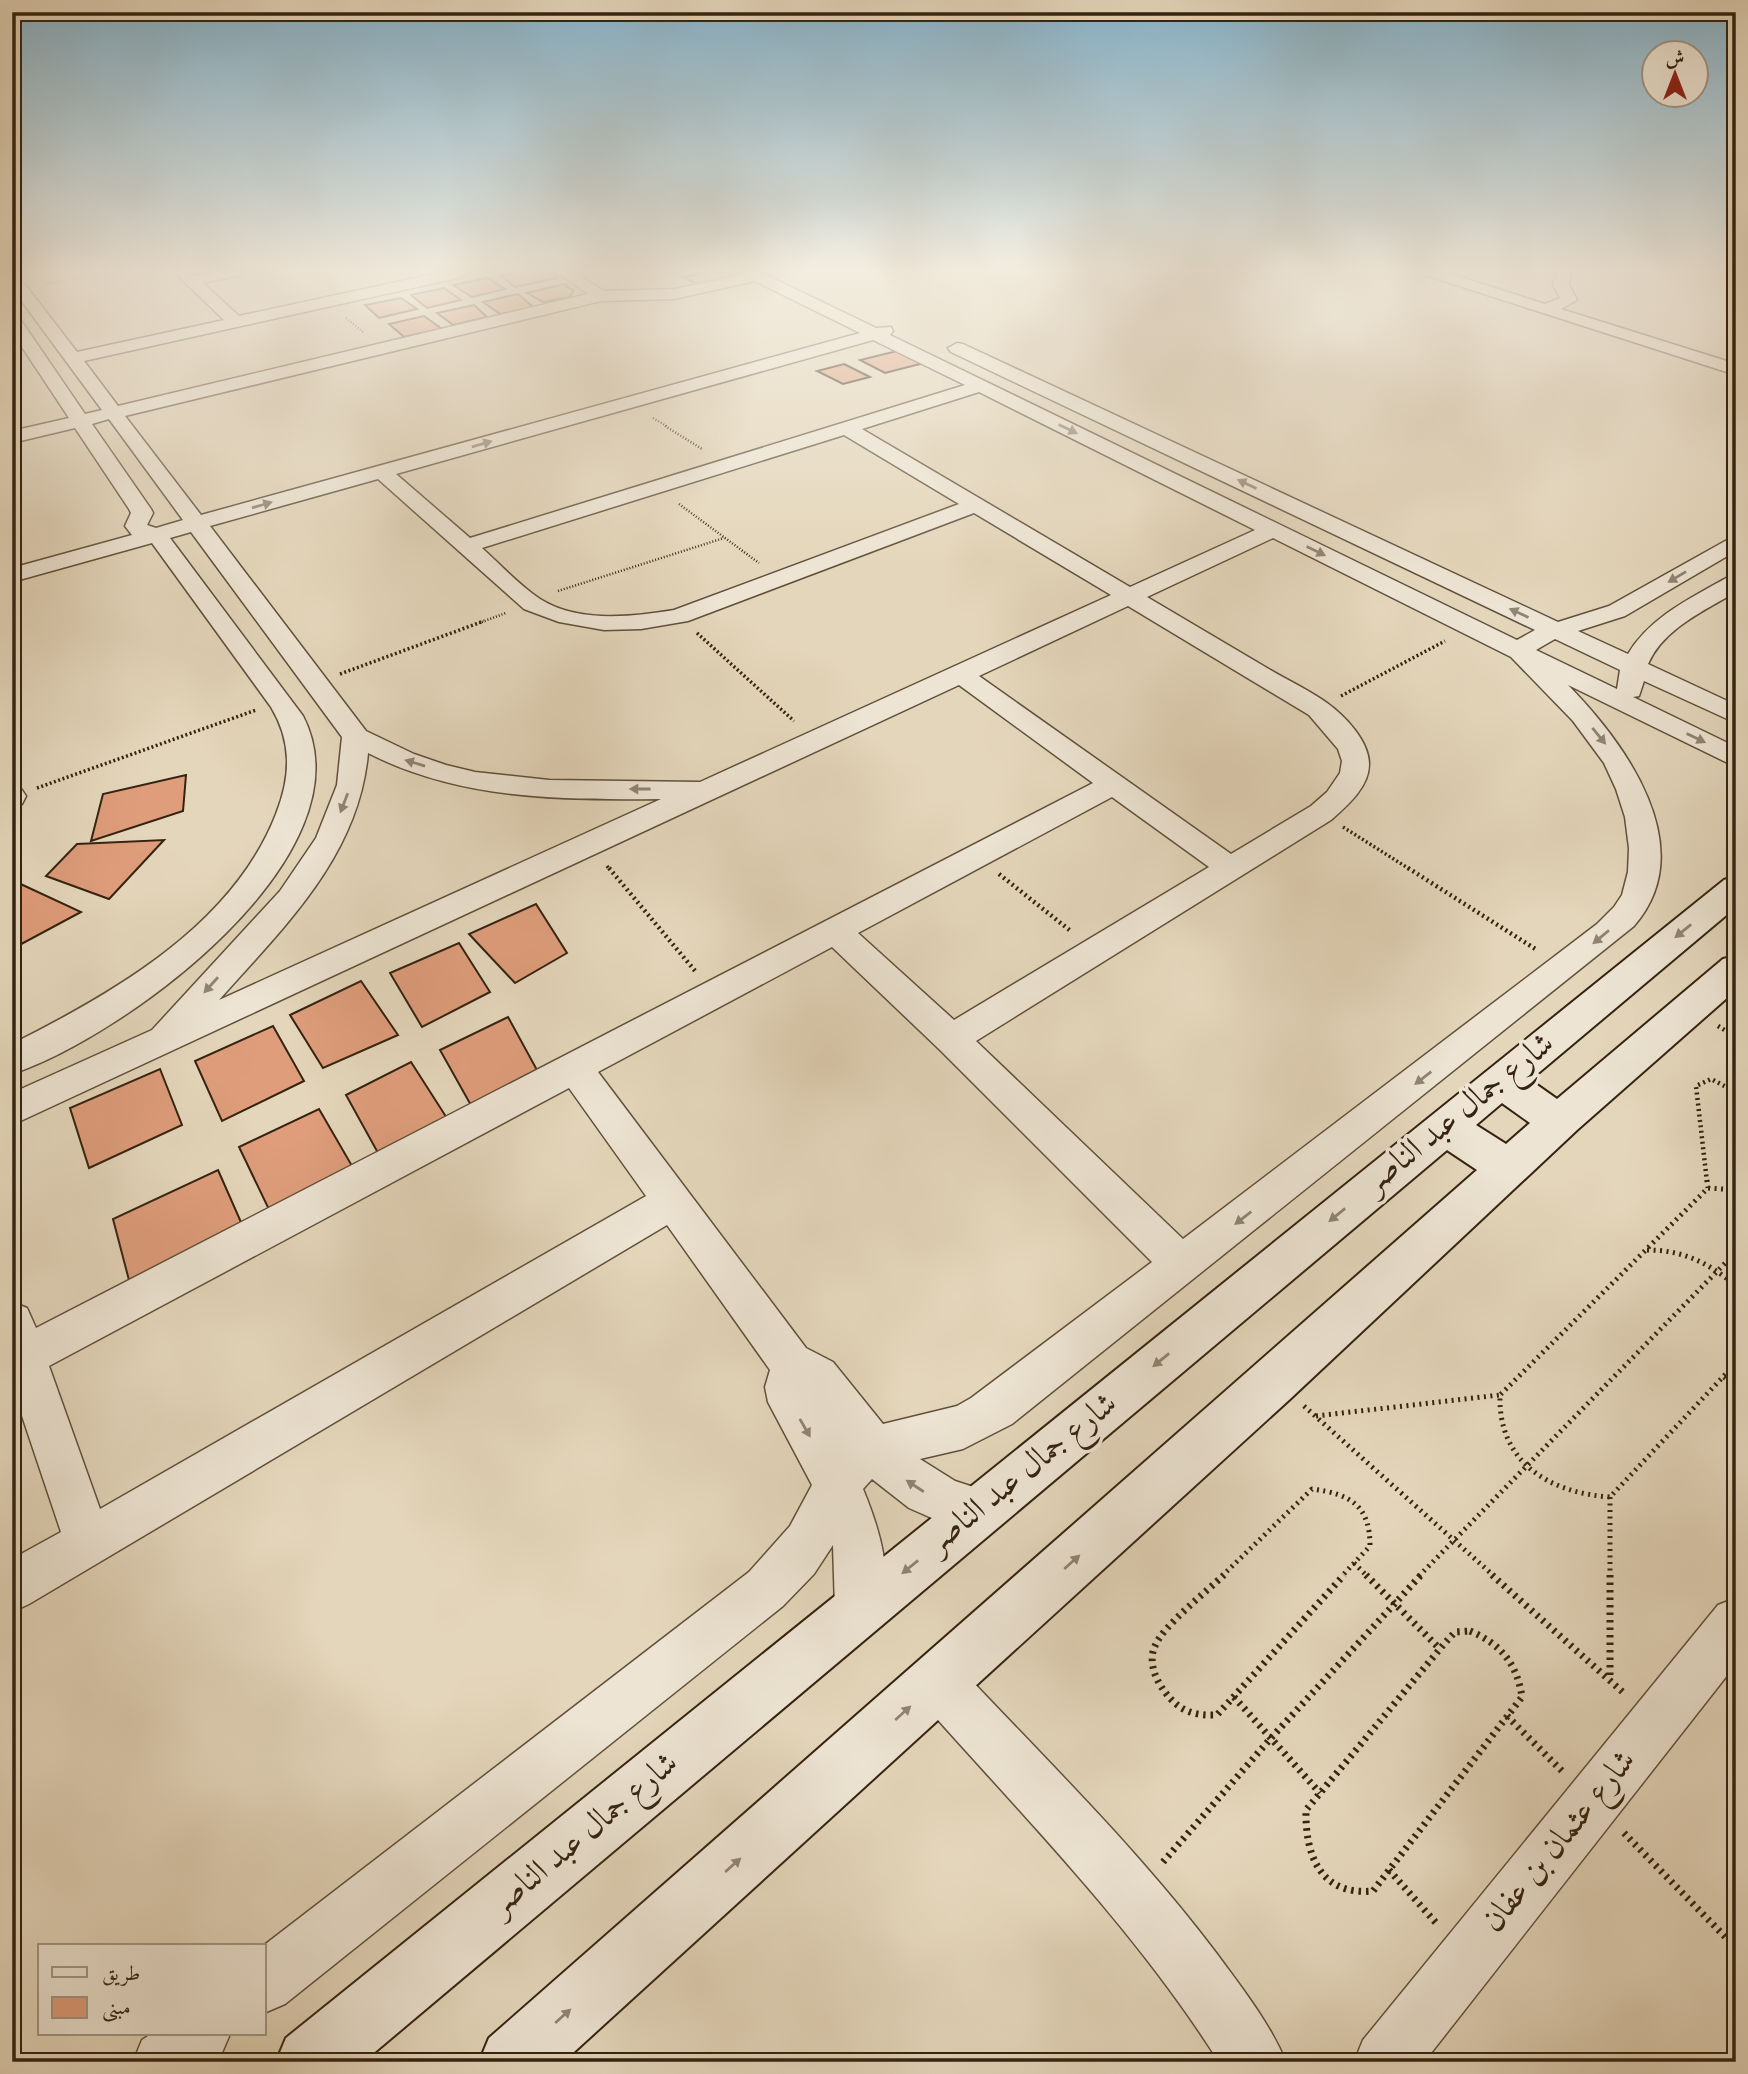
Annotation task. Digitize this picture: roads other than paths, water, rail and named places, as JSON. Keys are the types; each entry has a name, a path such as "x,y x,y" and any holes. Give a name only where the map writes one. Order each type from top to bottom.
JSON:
{"main road":[{"name":"شارع جمال عبد الناصر","path":"310,2062 1736,888"},
{"path":"513,2062 1273,1382 1563,1118 1736,969"},
{"path":"1505,1077 1516,1093 1533,1107 1563,1118"},
{"path":"1443,1128 1471,1141 1506,1171"}],"street":[{"path":"12,1060 63,1036 147,983 214,928 262,874 291,822 303,776 298,735 280,701 147,529 140,509 45,369"},
{"path":"81,369 356,737 406,761 468,778 538,788 708,790"},
{"path":"12,437 83,425 303,369"},
{"path":"12,575 191,515 725,369"},
{"path":"191,515 382,472 740,369"},
{"path":"946,369 1736,758"},
{"path":"1001,369 1736,715"},
{"path":"467,546 981,386"},
{"path":"12,447 83,425"},
{"path":"845,427 1318,709 1341,729 1354,752 1355,775 1342,796 1321,813 951,1039"},
{"path":"382,472 531,602 554,614 592,622 647,622 679,616 975,505"},
{"path":"12,556 147,529"},
{"path":"12,1110 1273,530"},
{"path":"1632,707 1630,686 1633,666 1625,632 1634,602 1736,542"},
{"path":"1518,651 1534,639 1556,630 1625,632 1664,626 1736,582"},
{"path":"266,1981 766,1589 790,1565 810,1539 838,1485 855,1463 894,1441 958,1428 978,1420 1564,968 1630,910 1642,884 1643,828 1632,790 1606,744 1518,651"},
{"path":"960,674 1229,867"},
{"path":"159,1043 291,899 330,839 351,785 356,737"},
{"path":"88,1542 18,1340 575,1068 1114,784"},
{"path":"835,931 951,1039 1182,1265"},
{"path":"575,1068 793,1366 809,1370 818,1377 889,1466 911,1484 937,1499 978,1511"},
{"path":"12,1587 673,1201"},
{"path":"793,1366 787,1377 786,1390 790,1402 838,1485 859,1540 862,1573 860,1608"},
{"name":"شارع عثمان بن عفان","path":"1385,2062 1736,1623"},
{"path":"938,1682 1180,1951 1224,2012 1255,2062"},
{"path":"164,2062 197,2036"}]}
